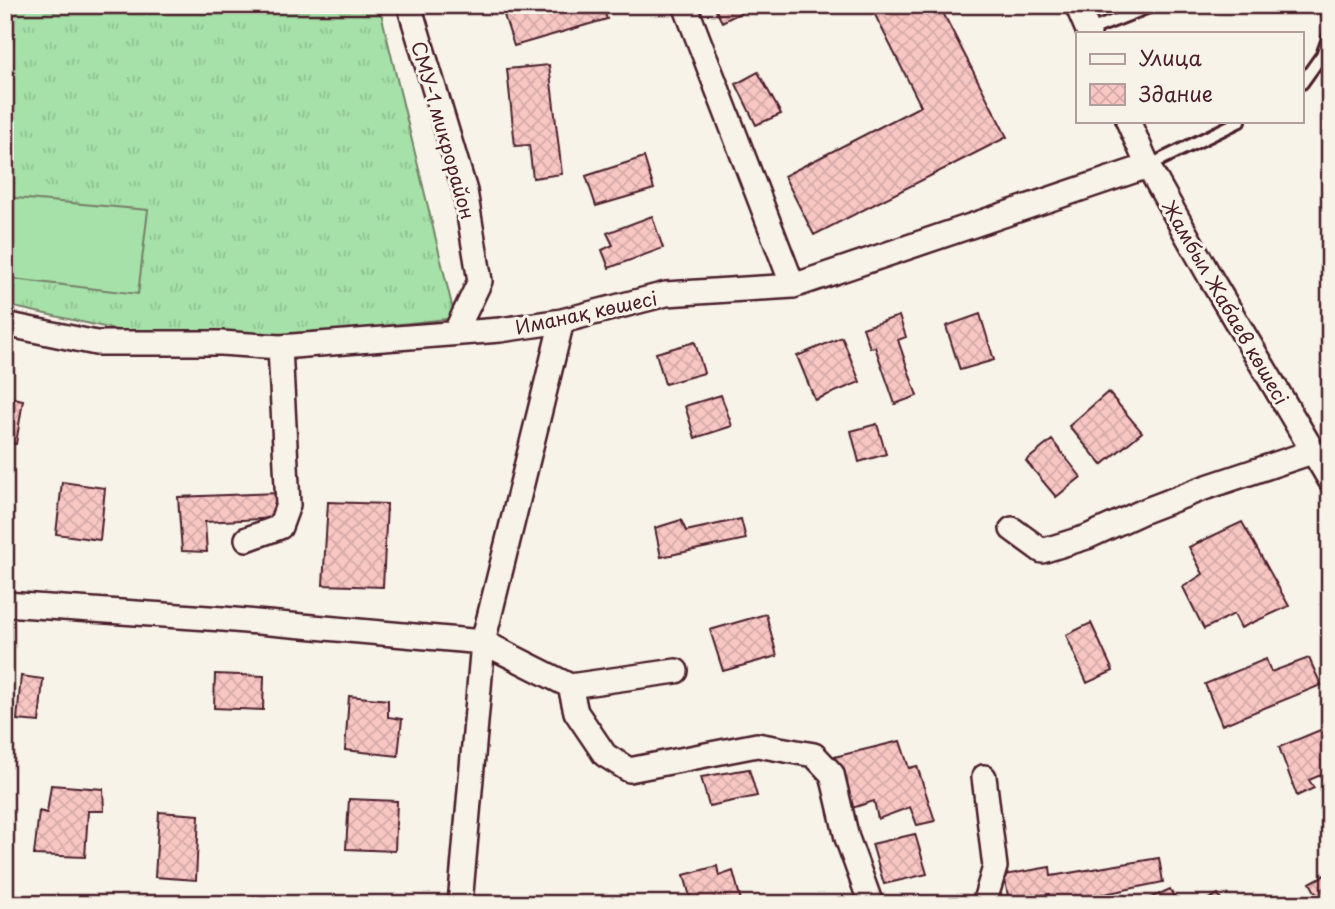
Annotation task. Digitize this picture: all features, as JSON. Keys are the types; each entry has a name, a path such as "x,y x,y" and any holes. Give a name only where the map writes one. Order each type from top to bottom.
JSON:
{"street":[{"name":"СМУ-1 микрорайон","path":"409,5 466,191 480,281 455,333"},
{"path":"685,5 793,286"},
{"path":"1077,5 1089,32"},
{"name":"Жамбыл Жабаев көшесі","path":"1128,122 1149,166 1214,284 1330,480"},
{"name":"Иманақ көшесі","path":"5,324 96,343 221,343 280,347 500,330 562,321 666,294 793,286 1149,166"},
{"path":"460,904 482,642 562,321"},
{"path":"247,539 280,527 288,505 280,347"},
{"path":"1012,530 1042,551 1087,537 1204,488 1312,452"},
{"path":"5,604 223,619 482,642 570,686 676,671"},
{"path":"570,686 576,712 605,755 629,770 757,745 814,755 832,774 847,838 872,904"},
{"path":"984,777 995,867 984,904"}],"lane":[{"path":"1089,32 1154,5"},
{"path":"1323,5 1330,18"},
{"path":"1304,80 1322,55 1330,33"},
{"path":"1149,166 1238,122"}],"green space":[{"path":"5,5 379,5 455,318 194,347 5,305"},
{"path":"5,197 148,210 138,294 5,278"}],"building":[{"path":"526,5 602,5 607,19 514,46 503,12"},
{"path":"713,5 756,5 722,22"},
{"path":"870,5 939,5 1007,137 814,235 784,176 921,106"},
{"path":"549,65 562,174 533,178 529,145 515,146 507,69"},
{"path":"758,72 781,114 756,125 736,84"},
{"path":"644,157 654,189 596,206 586,176"},
{"path":"652,216 663,248 609,268 602,250 613,245 607,233"},
{"path":"980,314 994,360 960,370 946,326"},
{"path":"899,316 906,337 898,340 917,396 895,404 875,347 870,348 863,328"},
{"path":"842,337 860,382 815,400 797,356"},
{"path":"695,342 704,373 665,384 656,353"},
{"path":"1108,392 1142,432 1102,465 1069,426"},
{"path":"721,395 732,426 695,438 685,406"},
{"path":"5,396 23,400 16,444 5,443"},
{"path":"877,424 886,454 859,462 851,431"},
{"path":"1052,440 1081,477 1056,497 1026,461"},
{"path":"62,482 105,488 100,540 56,534"},
{"path":"277,493 276,518 205,522 207,552 182,551 178,497"},
{"path":"328,502 387,504 383,587 323,585"},
{"path":"741,519 746,539 661,557 655,528 681,520 686,531"},
{"path":"1242,522 1289,606 1241,628 1234,614 1204,629 1183,587 1203,574 1189,547"},
{"path":"766,614 777,656 723,671 710,630"},
{"path":"1091,623 1113,671 1087,683 1066,635"},
{"path":"1309,658 1321,685 1222,725 1205,684 1266,659 1271,672"},
{"path":"215,674 264,676 263,710 214,708"},
{"path":"21,676 43,679 39,722 17,720"},
{"path":"349,696 388,700 388,717 402,719 398,756 345,750"},
{"path":"1330,726 1330,771 1309,780 1314,788 1297,796 1279,747"},
{"path":"900,741 909,768 917,766 935,821 917,825 910,807 878,819 874,801 849,809 834,757"},
{"path":"749,769 757,796 709,806 701,777"},
{"path":"51,785 103,789 104,811 88,811 85,857 34,855 39,811 47,813"},
{"path":"349,799 397,801 395,851 346,849"},
{"path":"159,812 199,815 196,880 155,877"},
{"path":"915,834 927,874 884,884 872,844"},
{"path":"1159,858 1163,882 1056,904 1051,904 1049,894 1009,901 1004,875 1050,867 1051,876"},
{"path":"717,866 719,876 733,871 742,904 692,904 684,875"},
{"path":"1330,872 1330,904 1305,904 1318,897 1310,883"},
{"path":"1170,889 1177,904 1148,904 1146,900"},
{"path":"1218,894 1224,904 1199,904"}]}
